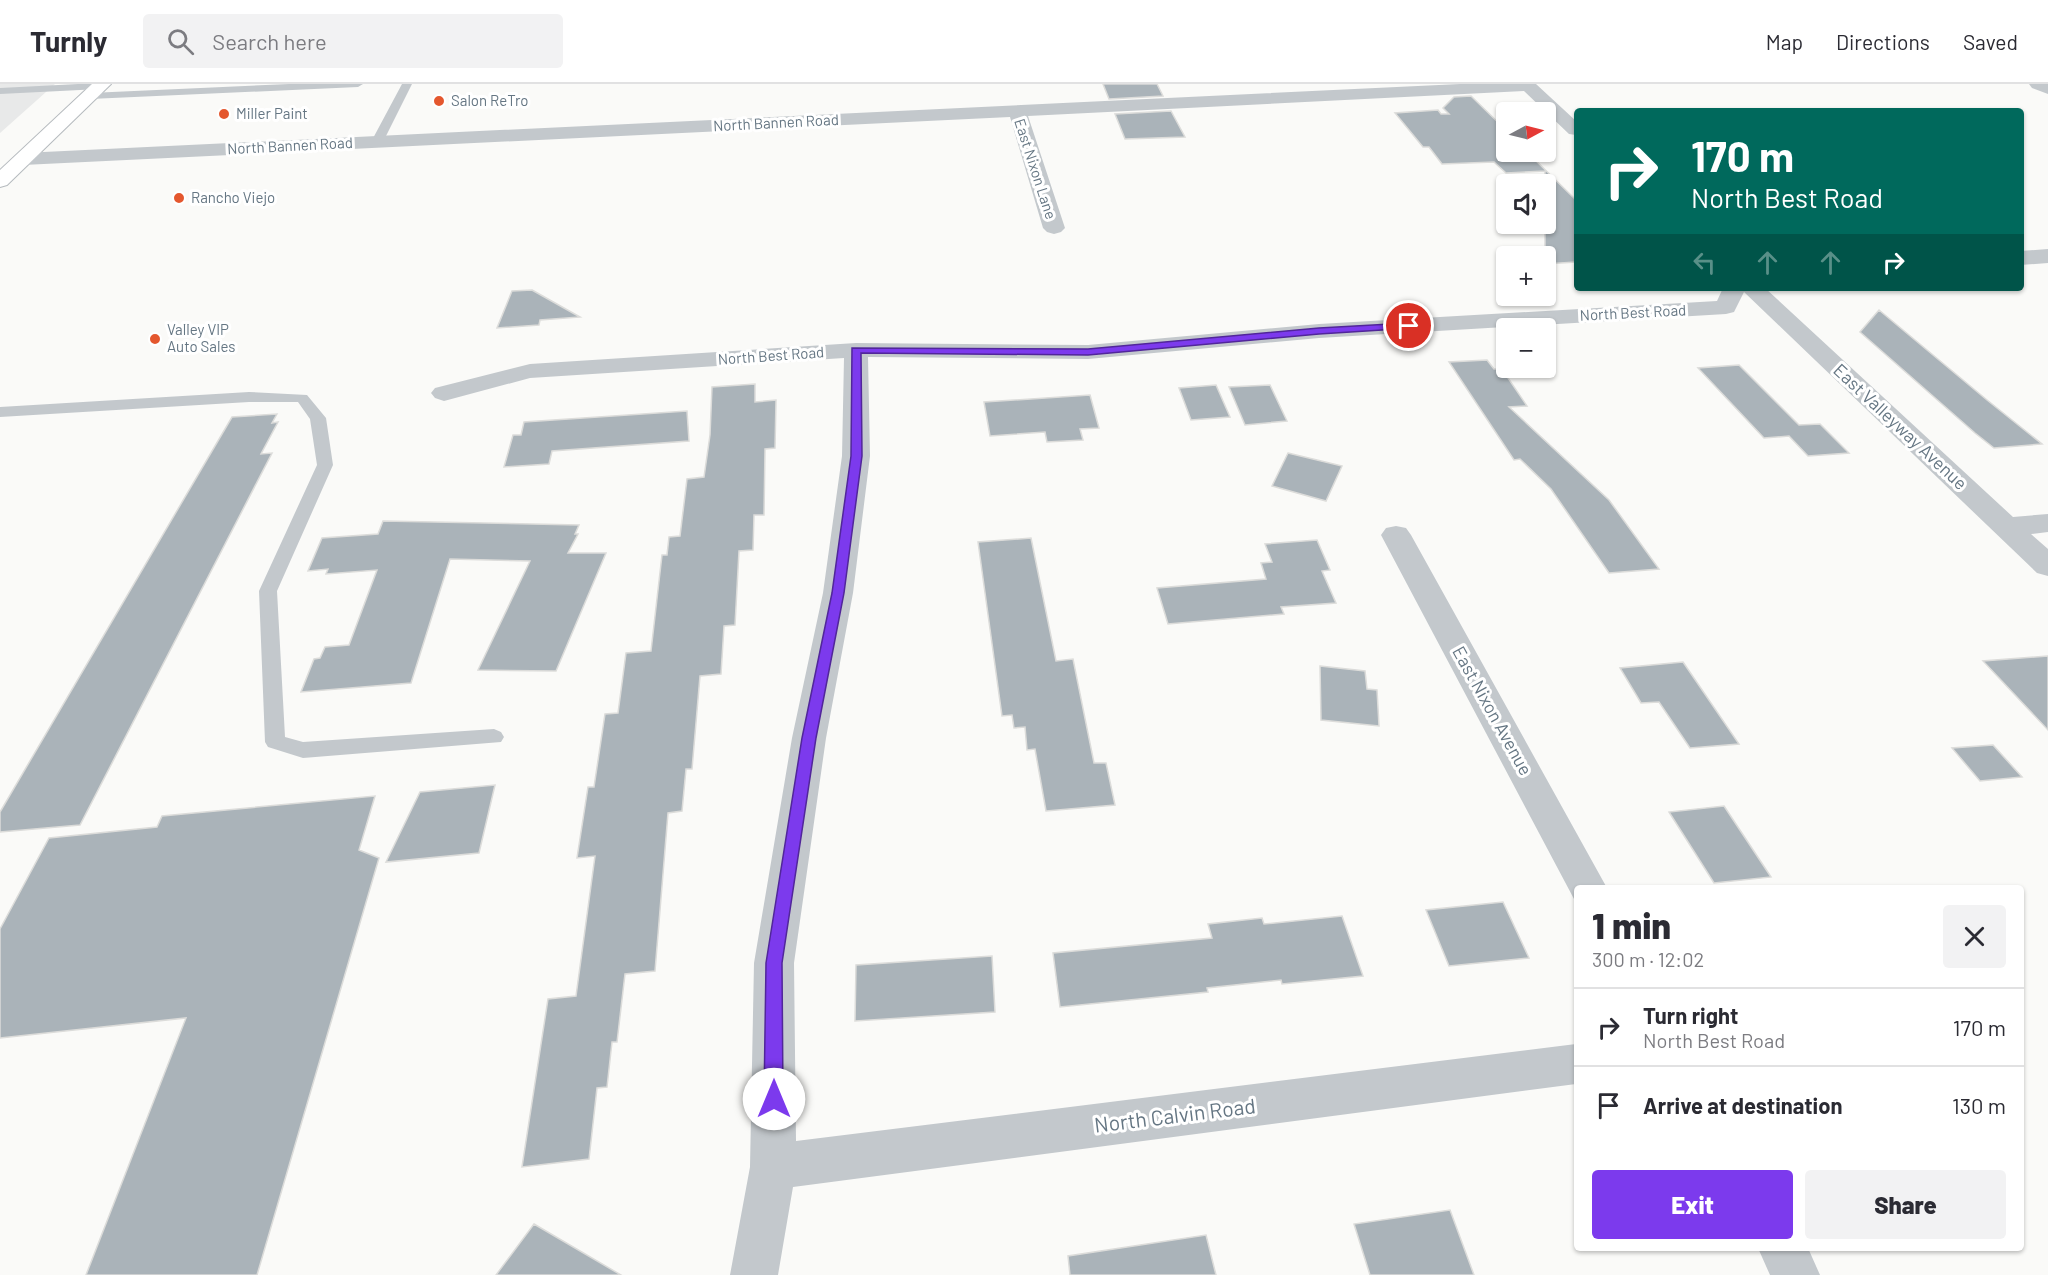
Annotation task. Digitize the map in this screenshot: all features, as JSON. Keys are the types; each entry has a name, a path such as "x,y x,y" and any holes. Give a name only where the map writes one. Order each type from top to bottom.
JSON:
{"main road":[{"path":"0,181 98,89"}],"street":[{"path":"2038,84 2048,89"},
{"name":"North Bannen Road","path":"23,159 1527,85"},
{"path":"1527,85 1574,128"},
{"name":"East Nixon Lane","path":"1017,111 1054,228"},
{"path":"2024,258 2048,256"},
{"name":"North Best Road","path":"444,393 530,371 856,350 1088,352 1319,331 1726,307 1733,291"},
{"name":"East Valleyway Avenue","path":"1755,291 2048,566"},
{"path":"754,1275 773,1167 774,963 809,738 843,559 856,456 856,350"},
{"path":"2006,527 2048,523"},
{"name":"East Nixon Avenue","path":"1396,535 1586,885"},
{"name":"North Calvin Road","path":"773,1167 1574,1064"},
{"path":"1784,1251 1796,1275"}],"lane":[{"path":"0,91 358,84"},
{"path":"377,142 407,84"},
{"path":"0,412 249,397 302,398 318,418 326,465 268,591 275,742 303,750 494,737"}],"shaded area":[{"path":"0,84 55,84 0,133"}],"building":[{"path":"1103,84 1157,84 1163,96 1109,99"},
{"path":"1471,96 1496,120 1496,162 1537,162 1549,174 1545,174 1545,171 1506,173 1494,162 1442,164 1429,147 1423,147 1395,113 1438,110 1441,114 1449,114 1443,108 1454,97"},
{"path":"1171,111 1185,137 1125,139 1115,114"},
{"path":"1556,180 1574,198 1574,262 1556,263 1556,246 1545,246 1545,234 1556,234"},
{"path":"532,290 580,317 540,320 539,325 497,328 512,291"},
{"path":"1879,310 2042,444 1994,448 1975,433 1860,332"},
{"path":"1487,360 1496,369 1496,378 1508,378 1527,406 1509,407 1609,500 1659,569 1609,573 1551,489 1520,459 1514,460 1449,362"},
{"path":"1739,365 1799,425 1820,424 1849,453 1808,456 1789,436 1764,438 1698,368"},
{"path":"755,384 755,402 776,400 775,448 765,449 764,515 754,515 753,550 739,551 735,625 724,626 721,674 700,676 692,769 686,769 682,811 668,813 655,971 625,974 617,1042 612,1042 607,1087 597,1088 589,1159 522,1167 548,999 576,996 595,856 577,858 588,787 594,787 605,714 618,713 626,653 651,651 662,555 667,555 669,537 680,536 687,479 704,477 710,435 712,387"},
{"path":"1216,385 1230,417 1191,420 1179,388"},
{"path":"1270,385 1287,421 1245,425 1229,387"},
{"path":"1090,395 1099,428 1080,429 1083,440 1047,442 1045,432 990,436 984,402"},
{"path":"687,411 689,441 552,451 549,464 504,467 513,435 521,435 524,422"},
{"path":"277,414 272,423 278,422 261,454 272,453 80,825 0,832 0,812 232,417"},
{"path":"1288,453 1342,466 1326,501 1272,486"},
{"path":"383,521 579,525 575,534 578,534 568,553 606,553 556,671 478,670 530,561 450,559 411,683 301,692 314,659 320,658 325,647 349,645 377,570 326,574 328,569 308,571 322,538 378,534"},
{"path":"1031,538 1056,661 1073,659 1094,763 1106,763 1115,805 1046,811 1035,749 1027,750 1025,727 1014,728 1012,715 1002,716 978,542"},
{"path":"1317,540 1330,570 1322,571 1336,603 1281,607 1284,614 1168,624 1157,588 1266,579 1261,563 1272,562 1265,544"},
{"path":"2048,656 2048,730 1983,661"},
{"path":"1683,662 1739,744 1690,748 1659,702 1641,703 1620,668"},
{"path":"1320,666 1365,671 1367,689 1377,690 1379,726 1321,720"},
{"path":"1993,745 2022,777 1980,781 1952,748"},
{"path":"495,785 479,853 386,862 420,792"},
{"path":"375,796 359,850 379,858 257,1275 86,1275 186,1018 0,1038 0,929 49,838 157,827 162,816"},
{"path":"1724,806 1771,877 1714,883 1669,812"},
{"path":"1503,902 1529,958 1449,966 1426,910"},
{"path":"1342,916 1363,976 1282,984 1281,980 1207,988 1208,992 1060,1007 1053,953 1212,938 1208,924 1262,918 1264,924"},
{"path":"992,956 995,1012 855,1021 856,965"},
{"path":"1450,1210 1474,1275 1370,1275 1354,1224"},
{"path":"534,1224 621,1275 496,1275"},
{"path":"1206,1235 1216,1275 1070,1275 1068,1256"}],"place":[{"name":"Salon ReTro","path":"439,101"},
{"name":"Miller Paint","path":"224,114"},
{"name":"Rancho Viejo","path":"179,198"},
{"name":"Valley VIP Auto Sales","path":"155,339"}],"route":[{"path":"774,1099 774,963 809,738 838,593 856,456 856,350 1088,352 1319,331 1409,326"}]}
